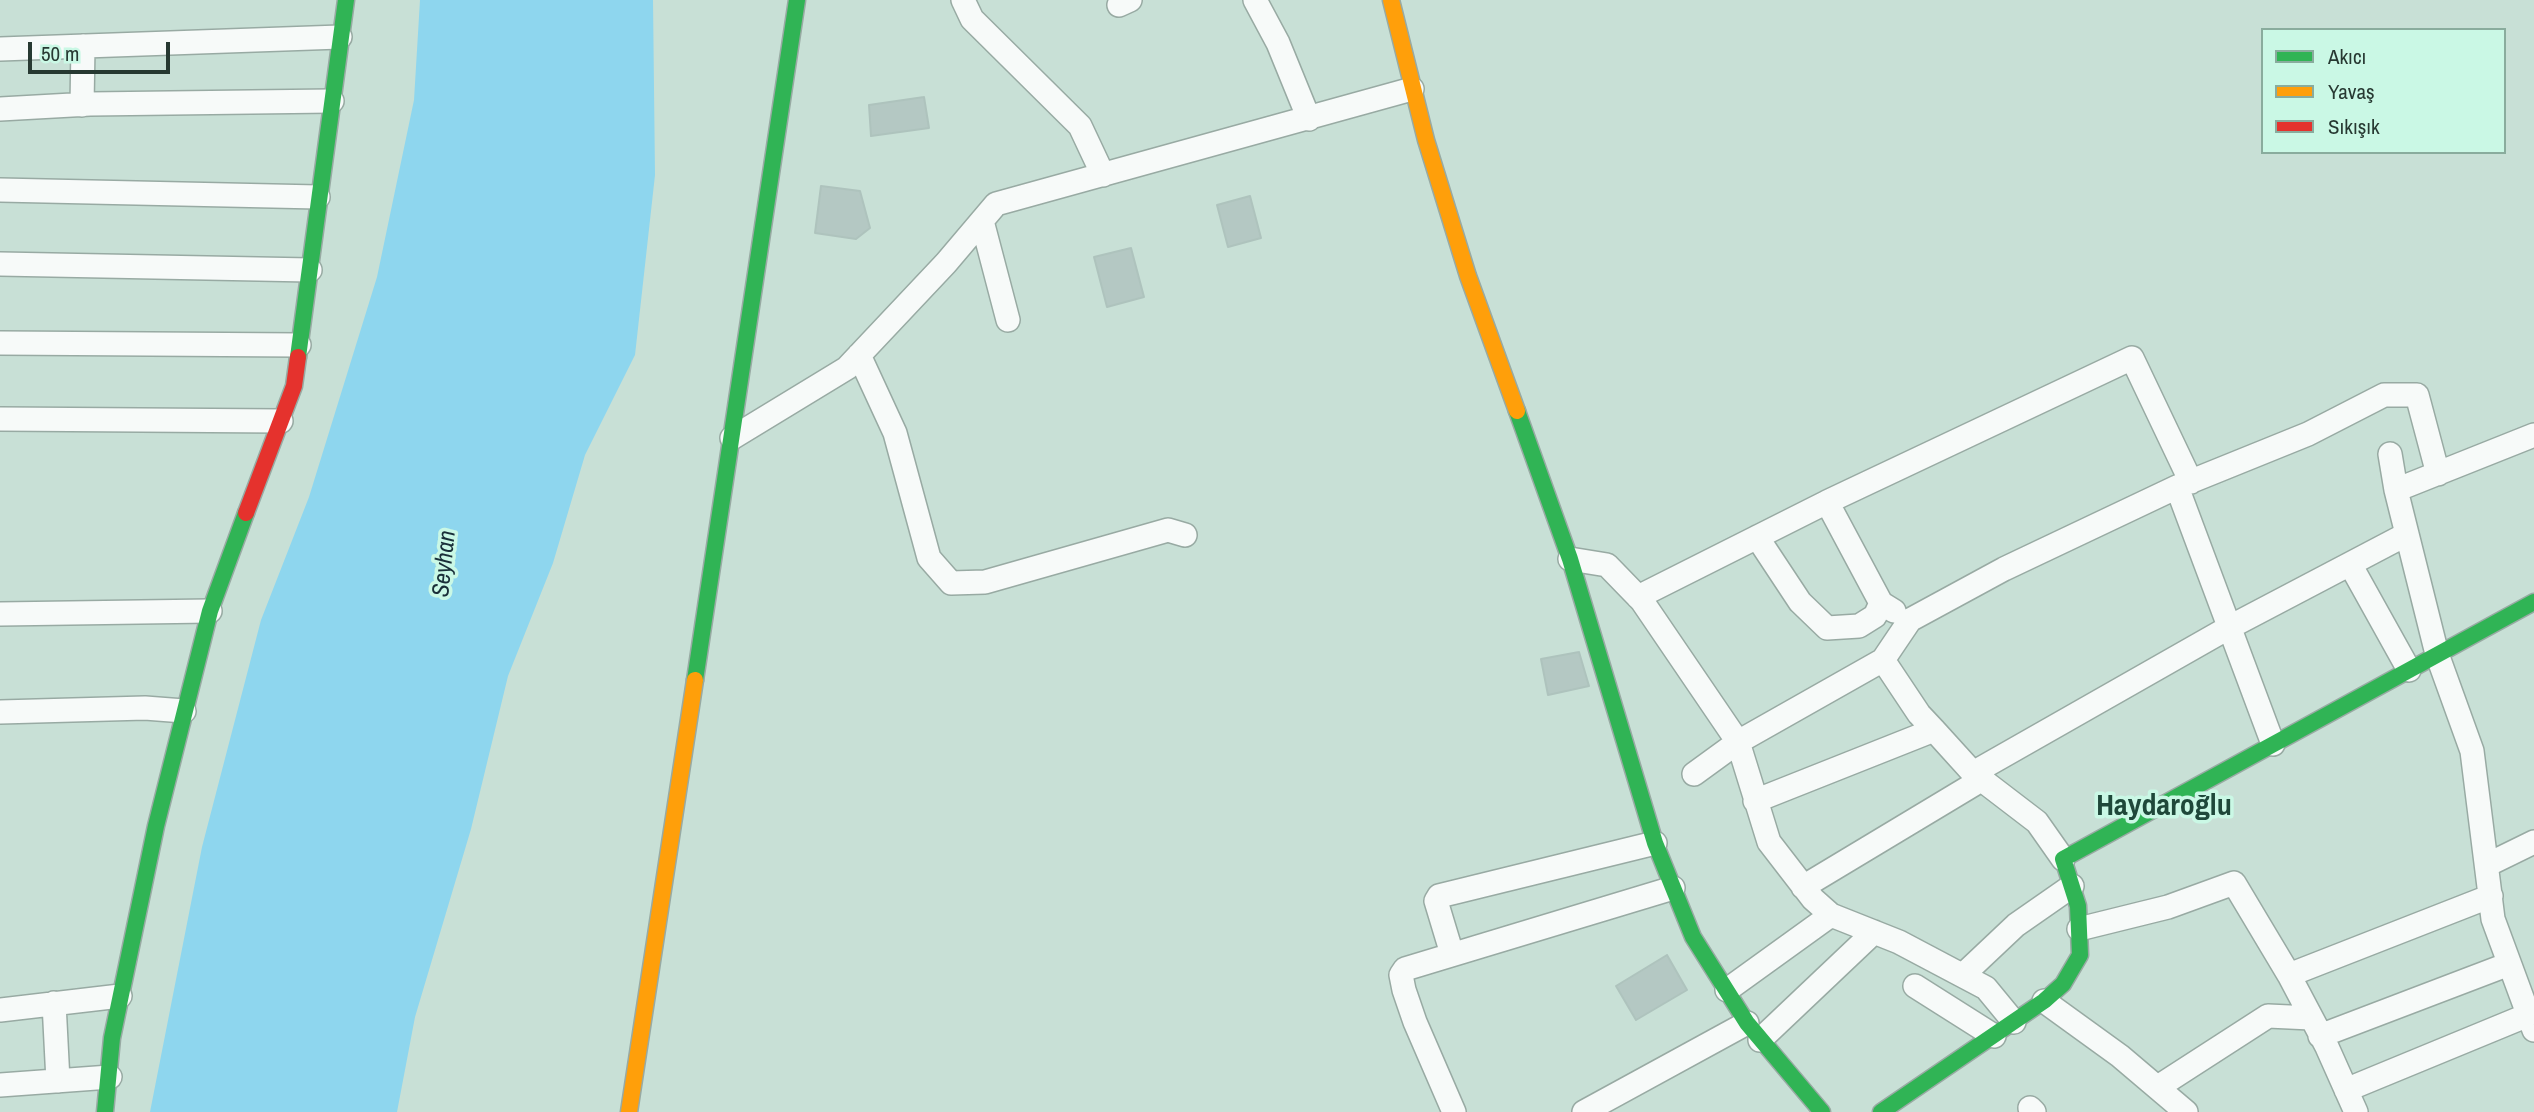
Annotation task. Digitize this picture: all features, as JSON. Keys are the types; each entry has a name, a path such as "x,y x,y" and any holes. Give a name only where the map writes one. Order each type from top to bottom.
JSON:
{"main road":[{"path":"105,1112 112,1038 120,996 156,827 210,611 294,386 346,0"},
{"path":"629,1112 797,0"},
{"path":"1391,0 1412,89 1468,276 1570,559 1655,843 1693,937 1754,1032 1822,1112"},
{"path":"1881,1112 2044,1002 2063,984 2080,955 2078,906 2063,859 2534,602"}],"street":[{"path":"963,0 972,19 1080,127 1103,174"},
{"path":"1255,0 1278,43 1308,119"},
{"path":"0,48 340,37"},
{"path":"82,105 83,46"},
{"path":"732,438 848,368 946,263 996,204 1412,89"},
{"path":"0,108 332,101"},
{"path":"0,190 318,197"},
{"path":"982,221 1008,320"},
{"path":"0,264 310,270"},
{"path":"0,343 299,345"},
{"path":"859,355 895,433 929,558 951,583 985,582 1168,530 1185,535"},
{"path":"1638,597 1827,502 2132,358 2184,484 2228,628 2273,744"},
{"path":"1694,774 1738,742 1883,660 1910,620 2004,569 2184,484 2308,434 2384,395 2417,395 2438,474"},
{"path":"0,419 281,421"},
{"path":"2396,490 2534,435"},
{"path":"2346,1090 2531,1023 2493,919 2472,751 2437,654 2396,490 2390,454"},
{"path":"1827,502 1881,603 1910,620"},
{"path":"1803,887 1977,776 2228,628 2407,534"},
{"path":"1757,537 1800,602 1828,628 1859,626 1875,615 1881,603"},
{"path":"1570,559 1607,565 1638,597 1738,742 1769,842 1803,887 1831,915 1899,942 1986,988 2014,1022"},
{"path":"2350,564 2409,670"},
{"path":"0,614 210,611"},
{"path":"1883,660 1919,714 1977,776 2037,822 2063,859"},
{"path":"0,712 145,708 184,711"},
{"path":"1755,801 1934,730"},
{"path":"2487,865 2534,842"},
{"path":"1452,954 1436,901 1439,896 1655,843"},
{"path":"2079,929 2168,907 2234,883 2289,975 2356,1112"},
{"path":"1964,975 2016,925 2072,886"},
{"path":"1454,1112 1415,1022 1401,975 1405,968 1673,888"},
{"path":"2289,975 2491,896"},
{"path":"1727,990 1831,915"},
{"path":"1584,1112 1754,1032 1874,932"},
{"path":"2158,1087 2268,1016 2316,1027 2510,964"},
{"path":"1915,986 1994,1036"},
{"path":"0,1010 120,996"},
{"path":"2044,1002 2119,1056 2186,1112"},
{"path":"54,1003 58,1081"},
{"path":"0,1085 110,1077"}],"water":[{"name":"Seyhan","path":"420,0 653,0 655,175 635,355 585,455 553,563 508,676 471,829 415,1017 397,1112 150,1112 202,847 261,620 309,497 377,277 414,100"}],"building":[{"path":"924,97 929,128 871,136 869,105"},
{"path":"821,186 860,191 870,228 856,239 815,233"},
{"path":"1250,196 1261,238 1228,247 1217,205"},
{"path":"1131,248 1144,297 1107,307 1094,257"},
{"path":"1579,652 1589,686 1548,695 1541,659"},
{"path":"1667,955 1687,990 1636,1020 1616,986"}],"traffic: fast":[{"path":"298,357 346,0"},
{"path":"695,680 797,0"},
{"path":"1517,411 1570,559 1655,843 1693,937 1747,1023 1822,1112"},
{"path":"105,1112 112,1038 156,826 210,611 246,513"},
{"path":"1881,1112 2044,1001 2063,984 2080,955 2078,906 2063,859 2534,602"}],"traffic: slow":[{"path":"1391,0 1426,140 1468,276 1517,411"},
{"path":"629,1112 695,680"}],"traffic: jam":[{"path":"246,513 294,386 298,357"}],"district":[{"name":"Haydaroğlu","path":"2164,807"}]}
